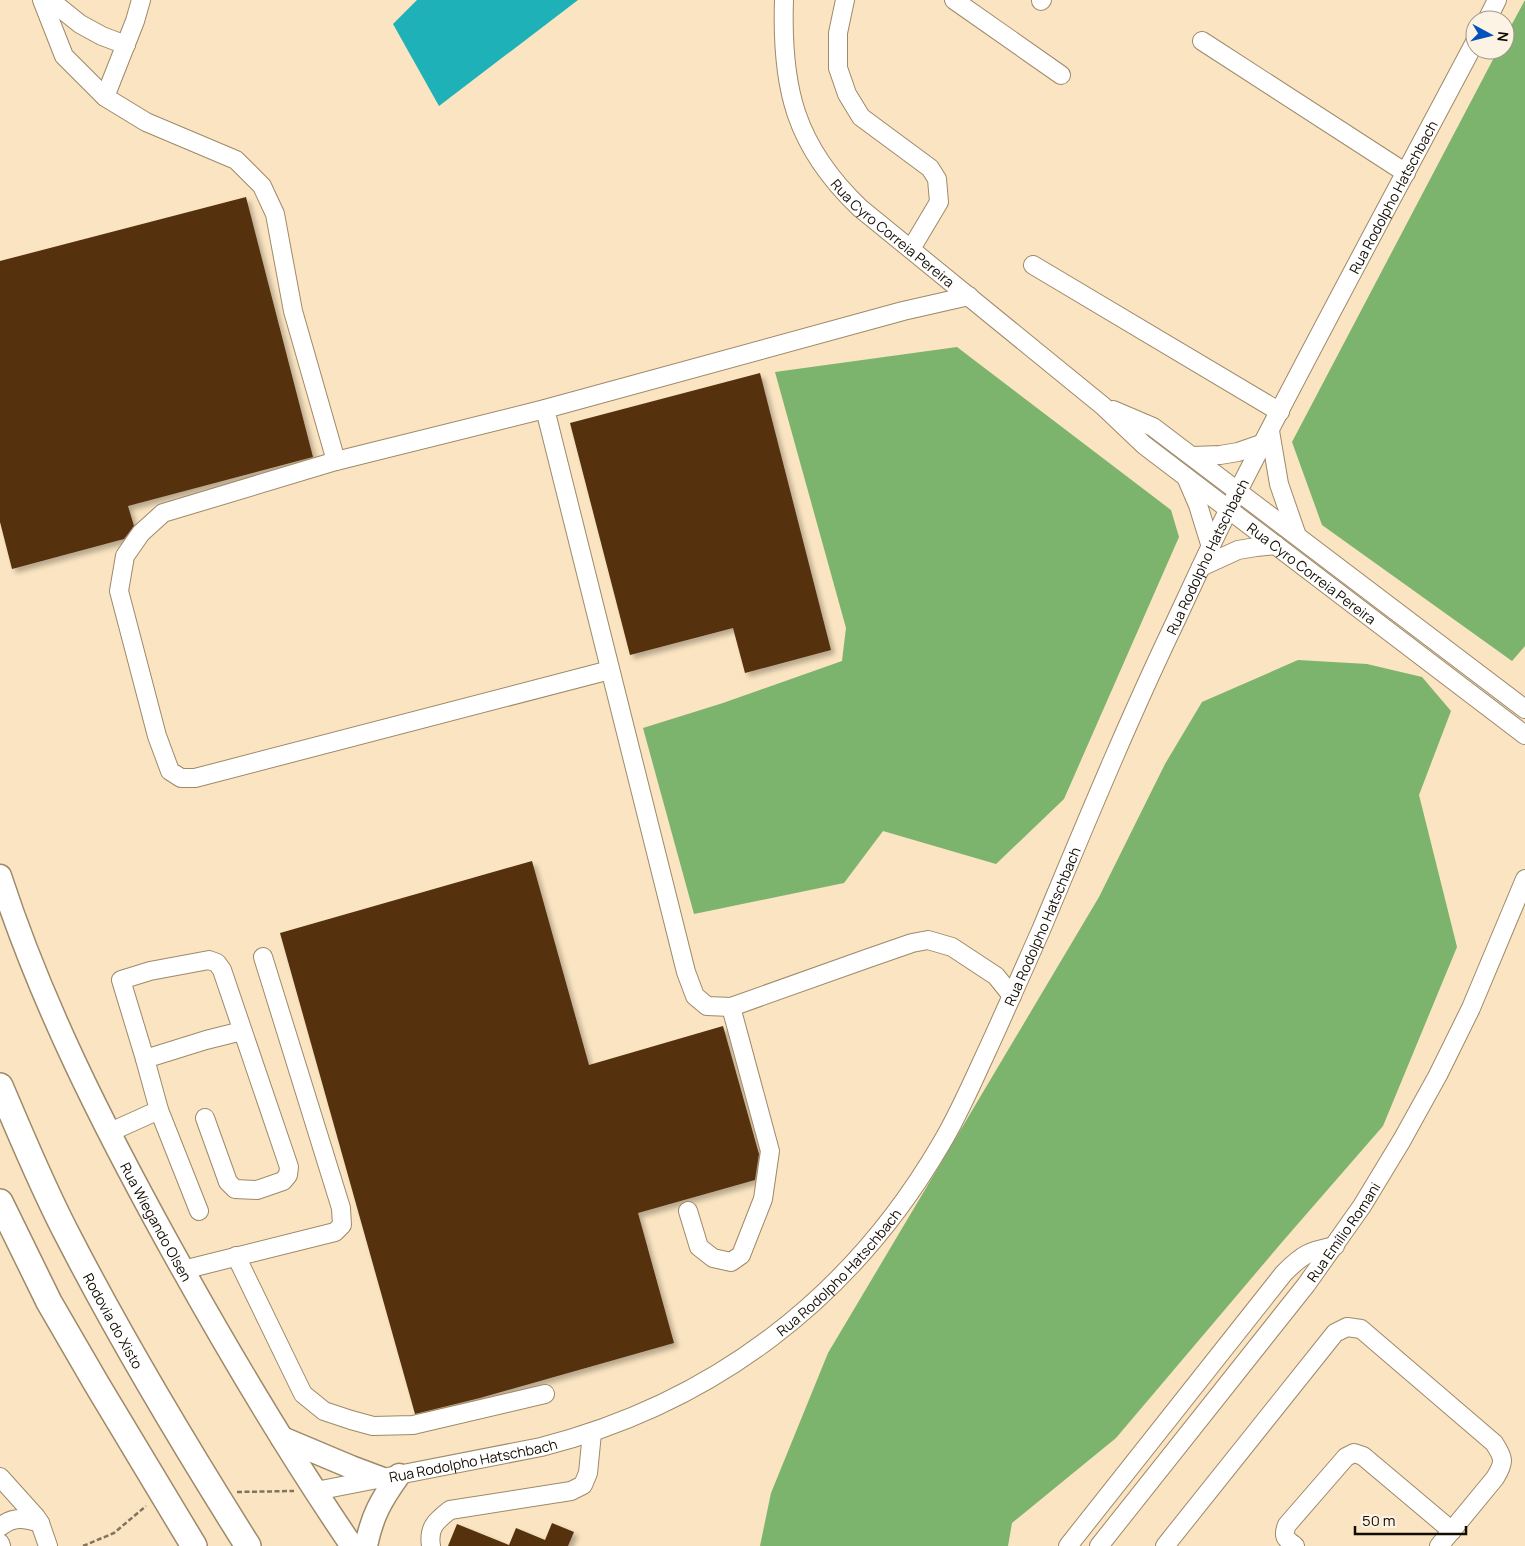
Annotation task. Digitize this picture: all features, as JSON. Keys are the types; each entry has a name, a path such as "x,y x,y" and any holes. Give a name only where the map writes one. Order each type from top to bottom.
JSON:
{"highway":[{"name":"Rodovia do Xisto","path":"0,1086 30,1158 68,1237 175,1427 248,1546"},
{"path":"0,1202 49,1302 194,1546"}],"main road":[{"name":"Rua Wiegando Olsen","path":"0,876 54,1020 108,1133 183,1270 282,1438 352,1546"},
{"path":"282,1438 351,1467 391,1477 384,1497 374,1516 366,1546"}],"street":[{"path":"42,0 64,56 105,97 146,122 236,160 262,186 275,214 293,311 336,461"},
{"path":"50,0 80,24 102,36 126,45"},
{"path":"105,97 135,21 141,0"},
{"name":"Rua Cyro Correia Pereira","path":"784,0 786,69 799,123 828,174 843,192 860,208 1103,406 1144,445 1525,734"},
{"path":"845,0 838,33 838,68 847,94 861,117 930,168 937,179 939,202 911,249"},
{"path":"954,0 1062,75"},
{"path":"1202,41 1406,173"},
{"name":"Rua Rodolpho Hatschbach","path":"316,1491 541,1447 592,1433 670,1400 722,1372 786,1327 842,1276 870,1245 899,1208 944,1140 1012,996 1121,741 1201,567 1238,491 1466,60"},
{"path":"1033,265 1280,412"},
{"path":"610,670 195,778 181,778 170,771 157,736 119,591 125,556 141,533 163,513 336,461 545,409 903,311 968,296"},
{"name":"Rua Cyro Correia Pereira","path":"1103,406 1153,427 1522,704"},
{"path":"545,409 686,972 695,996 707,1006 731,1007 912,943 928,940 952,947 996,976 1012,996"},
{"path":"1192,456 1238,452 1267,437 1279,484 1298,536"},
{"path":"1186,476 1198,504 1211,547"},
{"path":"1201,567 1238,550 1276,545"},
{"name":"Rua Emílio Romani","path":"1099,1546 1306,1285 1362,1206 1438,1076 1478,991 1525,879"},
{"path":"183,1270 335,1232 342,1225 341,1208 263,957"},
{"path":"199,1211 159,1110 146,1059 121,980 150,971 209,960 217,963 222,970 289,1167 288,1175 283,1181 257,1190 235,1189 228,1182 205,1118"},
{"path":"688,1211 699,1247 713,1258 731,1262 741,1255 763,1199 770,1151 731,1007"},
{"path":"146,1059 242,1031"},
{"path":"108,1133 159,1110"},
{"path":"1068,1546 1284,1273 1297,1260 1313,1250 1335,1246"},
{"path":"236,1256 302,1394 324,1411 372,1426 413,1425 545,1394"},
{"path":"1165,1546 1335,1333 1347,1328 1361,1329 1494,1443 1502,1454 1502,1467 1495,1478 1439,1546"},
{"path":"431,1546 430,1537 435,1522 450,1510 571,1491 583,1485 588,1474 592,1433"},
{"path":"1295,1546 1286,1539 1284,1532 1286,1525 1346,1457 1354,1453 1363,1456 1452,1531"},
{"path":"0,1477 29,1508 40,1523 48,1546"},
{"path":"0,1527 15,1518 25,1518 40,1523"}],"path":[{"path":"214,1492 316,1491"},
{"path":"83,1546 114,1534 162,1493"}],"green space":[{"path":"1525,0 1525,646 1512,661 1322,525 1292,442 1493,60 1515,60 1515,18"},
{"path":"957,347 1171,510 1179,537 1064,799 996,864 883,831 844,883 694,914 643,728 723,703 842,661 846,628 775,372"},
{"path":"1298,660 1367,664 1422,677 1451,711 1419,795 1457,947 1383,1126 1116,1438 1012,1523 1008,1546 760,1546 771,1493 828,1353 1099,897 1165,764 1202,702"}],"water":[{"path":"417,0 578,0 439,106 393,24"}],"building":[{"path":"246,197 313,457 128,506 134,526 124,539 12,569 0,522 0,261"},
{"path":"760,373 831,650 745,673 733,628 630,655 570,423"},
{"path":"532,861 589,1065 723,1026 759,1154 755,1180 638,1213 674,1343 480,1398 415,1414 280,933"},
{"path":"552,1523 574,1532 568,1546 448,1546 457,1524 509,1545 516,1528 545,1540"}]}
